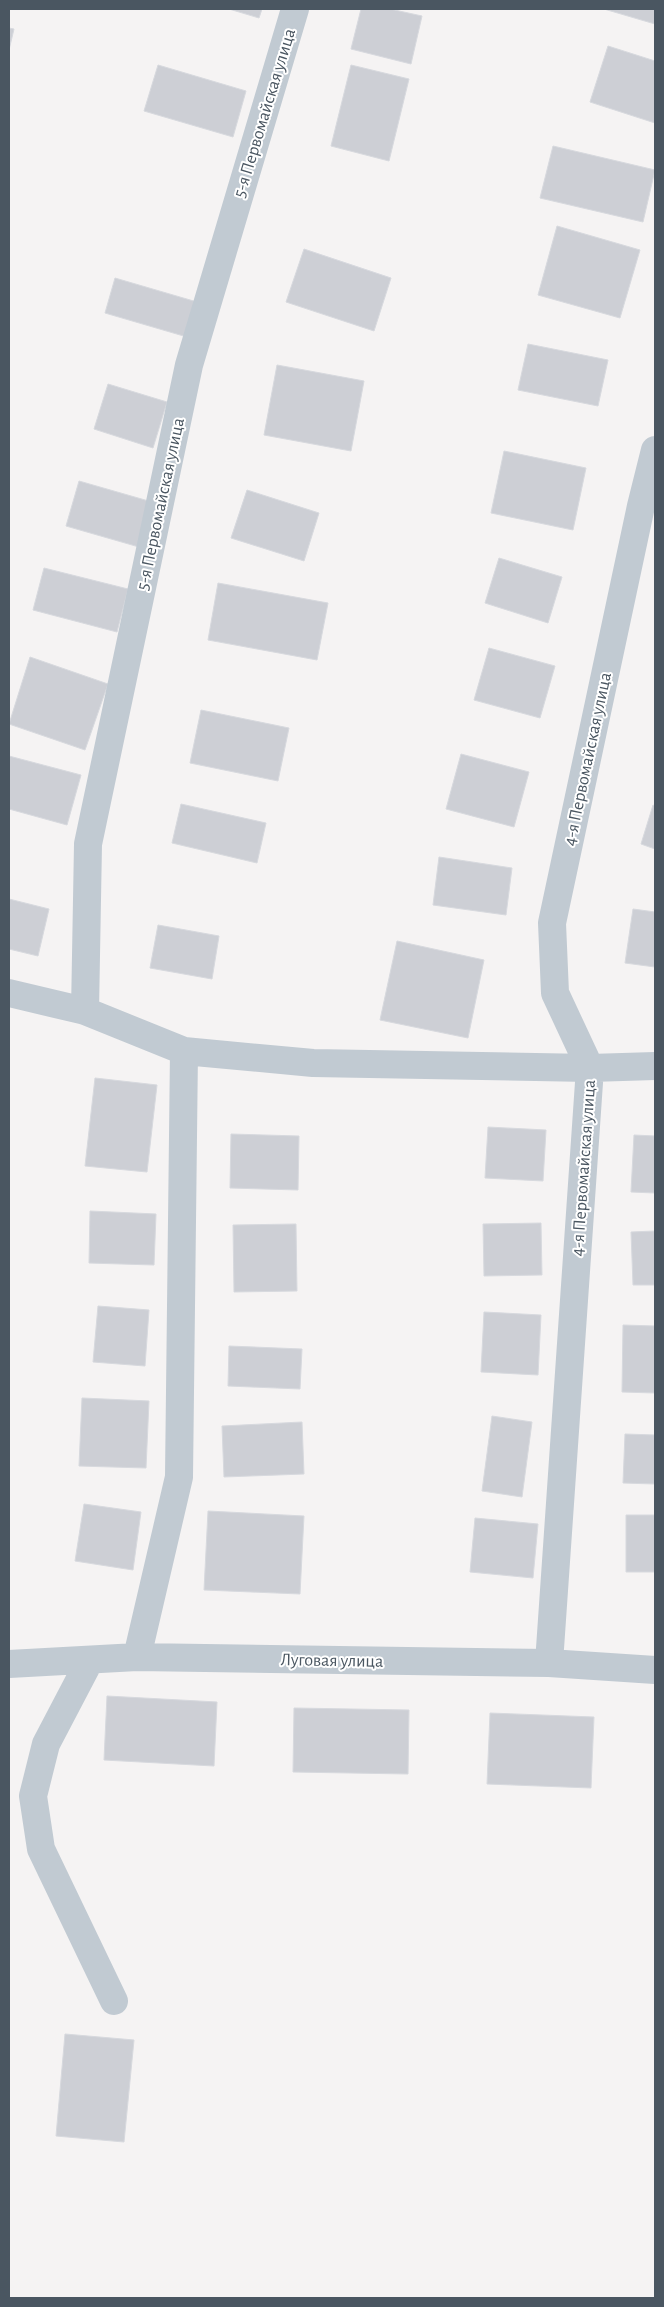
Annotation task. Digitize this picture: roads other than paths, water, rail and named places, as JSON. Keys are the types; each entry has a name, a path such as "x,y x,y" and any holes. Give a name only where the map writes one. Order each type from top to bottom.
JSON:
{"street":[{"name":"5-я Первомайская улица","path":"85,1011 88,844 189,366 295,9"},
{"name":"4-я Первомайская улица","path":"550,1663 590,1068 556,993 552,923 641,506 655,450"},
{"path":"9,993 85,1011 184,1051 313,1062 590,1068 655,1066"},
{"path":"137,1657 179,1477 184,1051"},
{"name":"Луговая улица","path":"9,1664 137,1657 550,1663 655,1670"},
{"path":"90,1660 46,1744 33,1796 41,1849 114,2001"}]}
